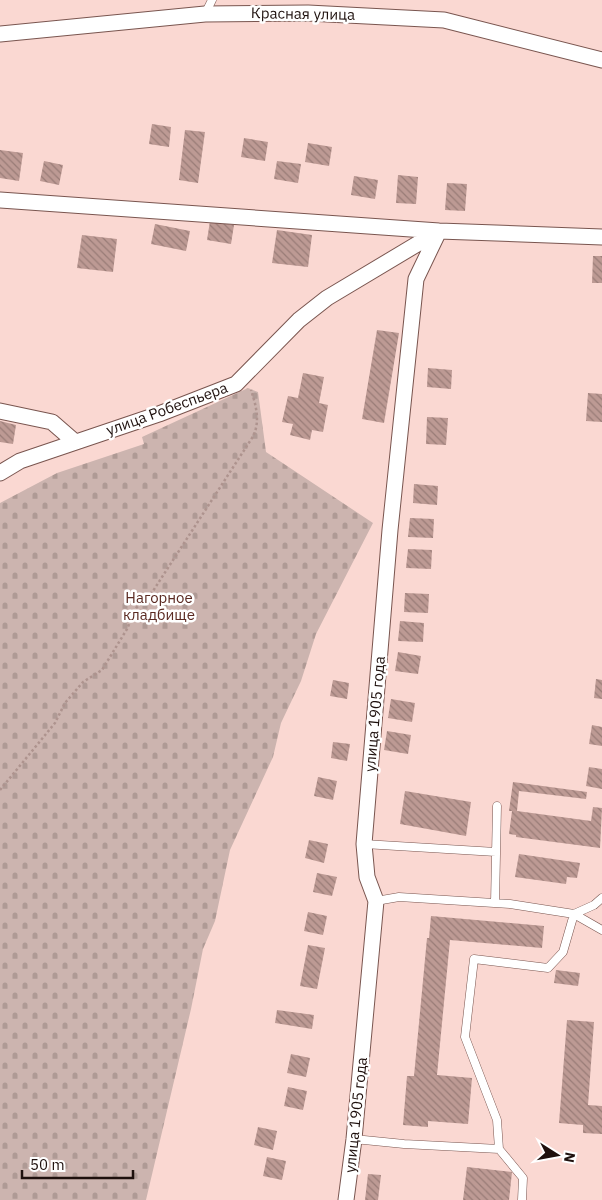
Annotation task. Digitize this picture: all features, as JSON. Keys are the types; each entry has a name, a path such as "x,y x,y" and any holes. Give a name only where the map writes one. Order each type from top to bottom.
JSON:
{"street":[{"name":"Красная улица","path":"0,34 209,7 444,20 602,60"},
{"path":"0,200 439,231 602,238"},
{"name":"улица Робеспьера","path":"0,473 20,461 159,414 236,384 299,320 326,298 439,231"},
{"name":"улица 1905 года","path":"346,1200 354,1139 376,901 367,877 364,844 390,530 416,279 439,231"},
{"path":"0,411 52,422 75,442"}],"lane":[{"path":"495,903 497,806"},
{"path":"364,844 496,852"},
{"path":"376,901 398,897 495,903 574,914 602,930"},
{"path":"522,1200 523,1178 499,1149 498,1120 465,1036 474,959 548,968 563,952 574,914 594,905 602,898"},
{"path":"354,1139 404,1144 499,1149"}],"path":[{"path":"0,790 55,723 65,702 83,682 102,670 126,630 136,608 153,591 256,432 257,411 247,374"}],"green space":[{"name":"Нагорное кладбище","path":"248,388 258,392 266,452 373,523 316,634 301,681 281,723 273,757 230,850 215,921 203,949 191,1009 146,1200 0,1200 0,503 57,473 144,444 142,437"}],"building":[{"path":"152,124 171,127 169,147 149,144"},
{"path":"185,130 205,132 198,183 179,180"},
{"path":"244,138 268,142 265,161 241,157"},
{"path":"308,143 332,147 329,166 305,162"},
{"path":"0,150 23,153 19,181 0,178"},
{"path":"44,161 63,165 59,185 40,181"},
{"path":"277,161 301,164 298,183 274,179"},
{"path":"398,175 418,177 416,204 396,203"},
{"path":"354,176 378,180 375,199 351,195"},
{"path":"447,183 467,184 465,211 445,210"},
{"path":"210,221 234,225 231,244 207,240"},
{"path":"155,224 190,231 186,251 151,244"},
{"path":"277,230 312,235 308,267 272,263"},
{"path":"82,235 117,239 113,272 77,268"},
{"path":"593,256 602,256 602,283 592,283"},
{"path":"377,330 399,333 384,423 362,419"},
{"path":"428,368 452,370 451,389 427,387"},
{"path":"303,373 324,377 319,403 328,405 323,432 312,430 310,440 290,435 293,424 282,422 288,396 298,398"},
{"path":"588,393 602,394 602,422 586,421"},
{"path":"427,417 448,418 446,445 426,444"},
{"path":"0,421 16,425 13,444 0,442"},
{"path":"414,484 438,486 437,505 413,503"},
{"path":"410,518 434,519 433,538 408,537"},
{"path":"408,549 432,550 431,569 406,568"},
{"path":"405,593 429,594 428,613 404,612"},
{"path":"400,621 424,623 423,642 398,641"},
{"path":"398,652 421,656 418,674 395,671"},
{"path":"596,679 602,680 602,699 594,698"},
{"path":"333,680 349,683 347,699 330,696"},
{"path":"391,699 415,703 412,722 388,718"},
{"path":"592,725 602,727 602,746 589,744"},
{"path":"387,731 411,735 408,754 384,750"},
{"path":"333,742 350,744 347,761 331,758"},
{"path":"589,767 602,769 602,789 586,786"},
{"path":"318,777 337,781 333,800 314,796"},
{"path":"513,782 587,792 586,799 519,791 517,811 591,821 593,807 602,808 600,848 516,837 516,835 509,834 512,811 509,811"},
{"path":"405,791 471,802 466,836 400,824"},
{"path":"309,840 328,844 324,863 305,858"},
{"path":"519,854 580,863 577,878 567,877 566,884 515,877"},
{"path":"317,873 337,877 332,896 313,892"},
{"path":"308,912 327,916 323,935 304,931"},
{"path":"431,916 544,926 542,948 450,940 437,1075 472,1078 468,1124 428,1121 428,1127 403,1125 407,1076 414,1076 427,938 429,938"},
{"path":"308,945 325,948 317,989 300,986"},
{"path":"556,970 580,973 578,986 554,983"},
{"path":"277,1010 314,1015 312,1029 275,1023"},
{"path":"567,1020 594,1022 588,1105 602,1106 602,1134 583,1133 583,1125 559,1123"},
{"path":"291,1054 310,1058 306,1077 287,1073"},
{"path":"288,1087 307,1091 303,1110 284,1106"},
{"path":"258,1127 277,1131 273,1150 254,1145"},
{"path":"267,1157 286,1161 282,1180 263,1176"},
{"path":"467,1167 512,1172 509,1200 463,1200"},
{"path":"368,1174 381,1175 378,1200 365,1200"}]}
